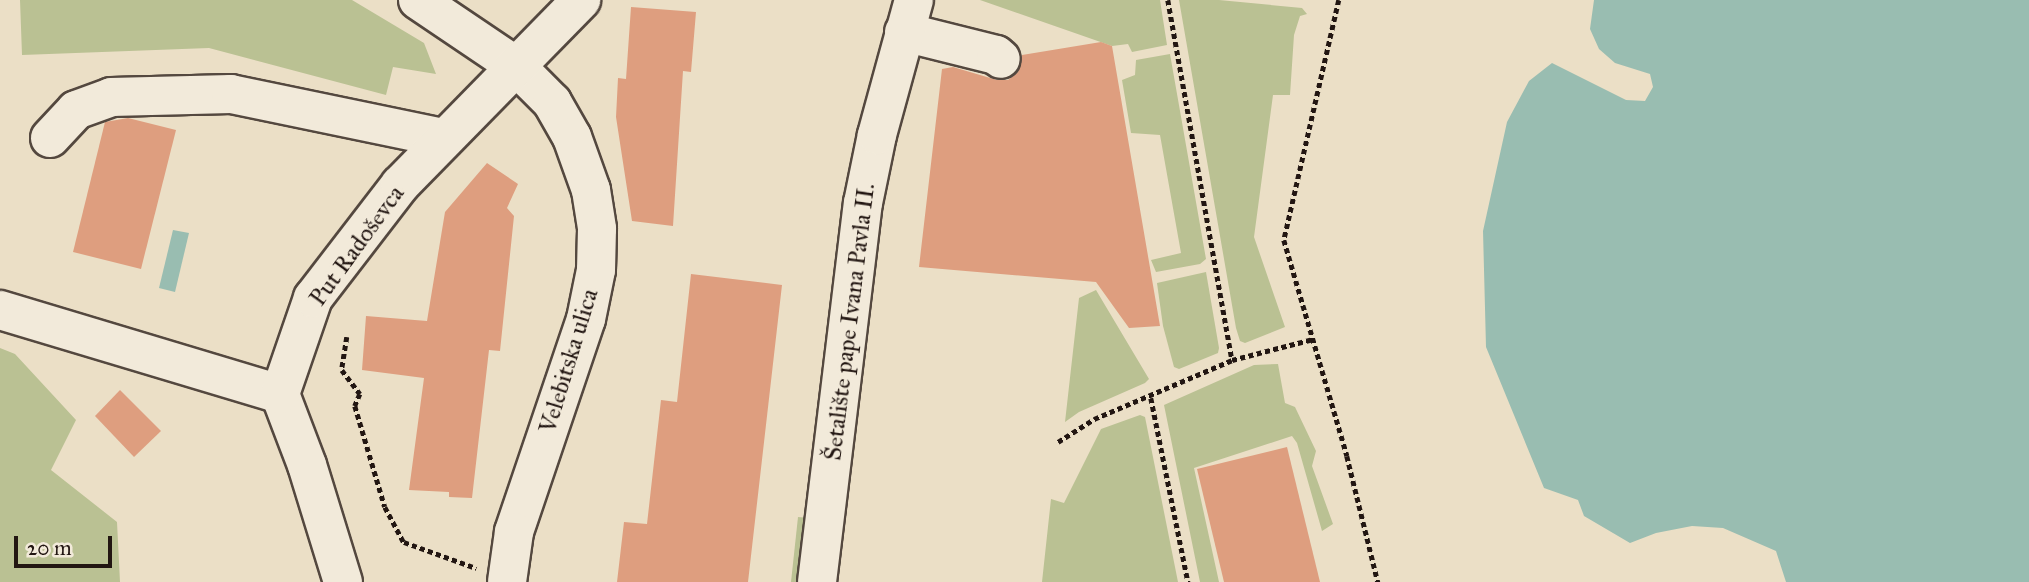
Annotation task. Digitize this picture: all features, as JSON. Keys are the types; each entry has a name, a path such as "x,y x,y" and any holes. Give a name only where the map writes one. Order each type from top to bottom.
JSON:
{"street":[{"name":"Velebitska ulica","path":"418,0 516,66 552,102 572,137 591,190 597,229 596,270 586,319 514,532 494,576"},
{"name":"Put Radoševca","path":"280,394 313,298 400,185 581,0"},
{"path":"909,16 1001,59"},
{"name":"Šetalište pape Ivana Pavla II.","path":"821,576 854,256 877,135 909,16"},
{"path":"50,138 76,110 111,97 231,94 444,138"},
{"path":"0,310 280,394 307,465 343,582"}],"path":[{"path":"1168,0 1232,360"},
{"path":"1339,0 1284,240 1347,456 1378,582"},
{"path":"347,337 342,370 360,394 355,406 384,508 404,542 494,576"},
{"path":"1058,442 1094,419 1151,397 1232,360 1313,338"},
{"path":"1151,397 1188,582"}],"green space":[{"path":"20,0 352,0 424,43 436,74 393,67 386,95 209,48 22,55"},
{"path":"980,0 1160,0 1167,45 1132,52 1128,44 1112,46"},
{"path":"1179,0 1219,0 1302,8 1307,14 1300,16 1294,35 1290,95 1273,95 1254,237 1285,327 1245,343 1240,341 1236,328"},
{"path":"1170,54 1206,259 1200,264 1156,272 1151,260 1181,253 1160,135 1131,133 1122,80 1135,75 1136,60"},
{"path":"1206,272 1218,353 1179,369 1174,367 1163,326 1157,283"},
{"path":"1096,290 1149,379 1079,412 1065,422 1079,298"},
{"path":"0,348 15,354 76,420 51,470 117,522 120,582 0,582"},
{"path":"1278,364 1285,403 1295,407 1316,451 1312,466 1333,524 1322,531 1297,443 1292,436 1194,468 1219,582 1200,582 1164,405 1254,365"},
{"path":"1140,415 1145,417 1178,582 1042,582 1051,499 1064,503 1101,429"},
{"path":"798,517 809,518 802,582 791,582"}],"water":[{"path":"1594,0 2029,0 2029,582 1786,582 1776,551 1723,528 1692,526 1656,533 1630,543 1584,516 1578,500 1544,488 1486,347 1483,231 1507,122 1529,81 1552,63 1626,100 1645,101 1653,87 1650,74 1615,63 1599,49 1590,29"},
{"path":"173,230 189,233 175,292 159,288"}],"building":[{"path":"631,7 696,12 691,72 683,71 673,226 632,221 616,117 618,78 626,79"},
{"path":"1101,42 1112,46 1160,326 1129,328 1096,282 919,267 942,69 953,67 997,80 1008,80 1018,72 1022,55"},
{"path":"128,118 176,130 141,269 73,252 105,122"},
{"path":"487,163 518,184 507,208 514,216 500,351 489,350 472,498 449,497 449,492 409,490 424,378 362,370 366,316 427,321 445,212"},
{"path":"691,274 782,285 748,582 617,582 624,522 647,524 661,400 677,402"},
{"path":"120,390 161,431 134,457 95,416"},
{"path":"1287,447 1320,582 1224,582 1197,469"}]}
